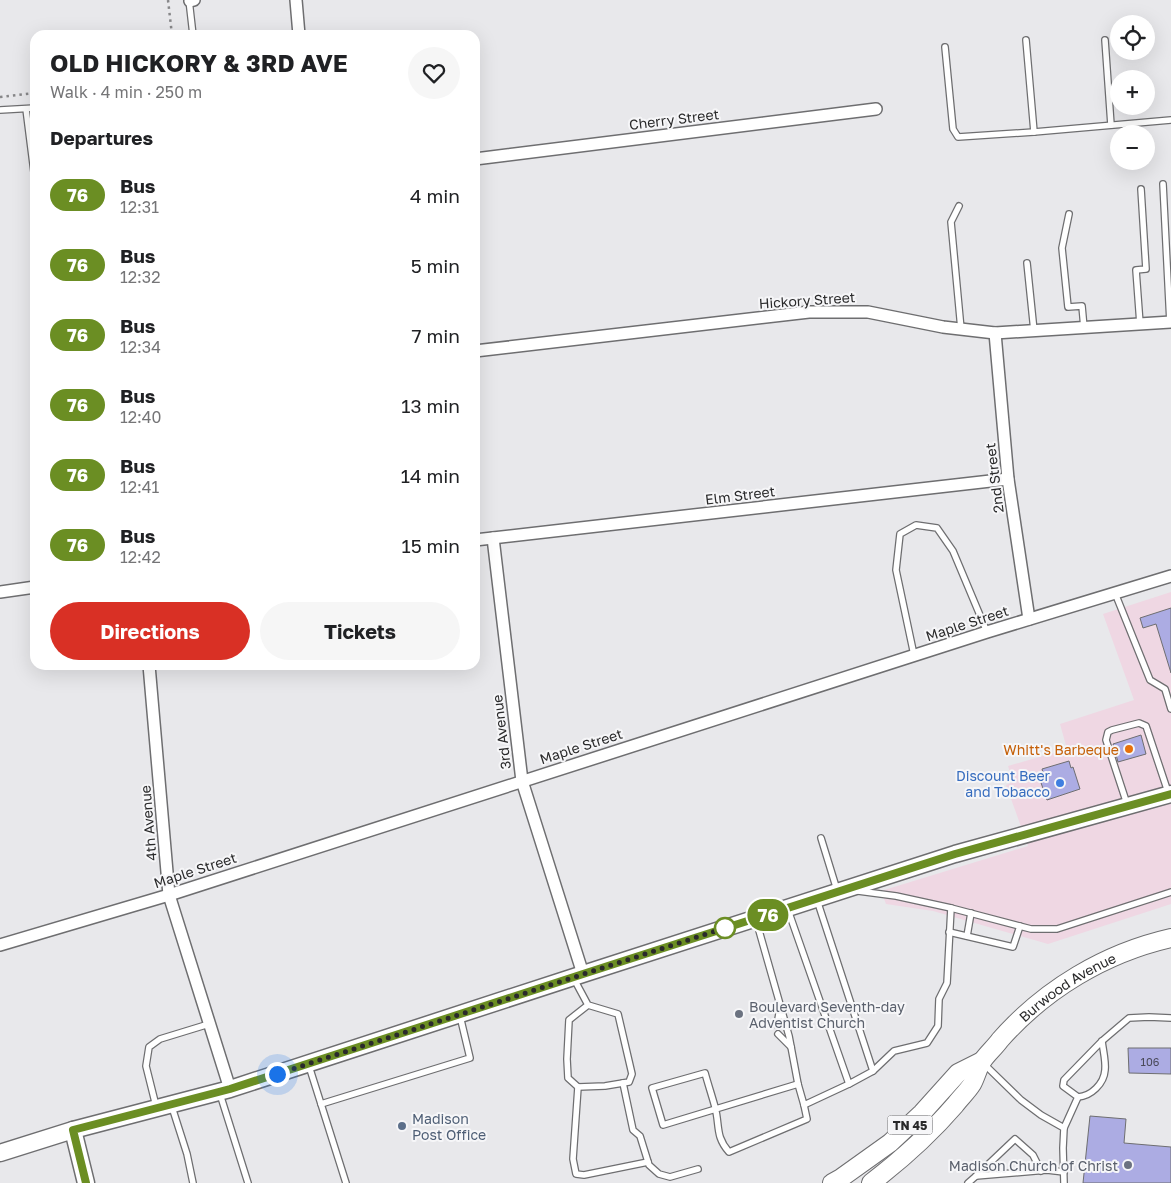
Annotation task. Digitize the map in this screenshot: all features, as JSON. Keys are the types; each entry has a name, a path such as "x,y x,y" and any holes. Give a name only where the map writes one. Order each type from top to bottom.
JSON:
{"main road":[{"name":"Burwood Avenue","path":"871,1183 888,1170 942,1120 971,1085 982,1061 1009,1030 1042,999 1080,974 1105,961 1128,951 1171,938"},
{"name":"Burwood Avenue","path":"832,1183 890,1143 922,1113 958,1074 982,1061"}],"street":[{"path":"296,0 299,30"},
{"name":"Cherry Street","path":"480,158 876,109"},
{"name":"Hickory Street","path":"480,349 809,312 868,312 944,327 995,333 1170,323"},
{"name":"2nd Street","path":"995,333 1008,479 1028,619"},
{"name":"Elm Street","path":"480,539 1008,479"},
{"name":"3rd Avenue","path":"493,538 522,781 578,975"},
{"name":"Maple Street","path":"0,945 168,895 914,655 1171,576"},
{"path":"0,592 30,589"},
{"name":"4th Avenue","path":"150,670 168,895 209,1024 225,1091"},
{"path":"0,1153 73,1130 225,1091 955,854 1170,794"},
{"path":"73,1130 86,1183"}],"lane":[{"path":"191,0 193,30"},
{"path":"1026,40 1034,132"},
{"path":"1105,40 1111,125 1171,120"},
{"path":"945,47 953,129 958,137 1110,125"},
{"path":"26,109 30,141"},
{"path":"0,110 30,109"},
{"path":"1163,184 1170,323"},
{"path":"1140,324 1136,270 1146,269 1141,189"},
{"path":"958,206 951,222 961,329"},
{"path":"1069,214 1062,248 1068,307 1082,306 1084,328"},
{"path":"1027,263 1034,331"},
{"path":"914,655 896,570 900,534 916,525 937,528 953,551 987,632"},
{"path":"1115,593 1150,680 1165,689 1171,709"},
{"path":"1128,806 1106,740 1108,732 1121,728 1139,723 1146,726 1170,794"},
{"path":"821,838 842,891 896,896 1031,929 1057,929 1171,892"},
{"path":"816,899 873,1071"},
{"path":"787,908 849,1084"},
{"path":"804,1105 873,1071 894,1051 927,1043 938,1026 939,1000 947,983 951,908"},
{"path":"967,936 971,913"},
{"path":"756,918 791,1047 807,1119 729,1152 719,1134 716,1109 705,1073 652,1088 663,1125 716,1109 798,1084"},
{"path":"950,932 1013,947 1020,926"},
{"path":"578,975 588,1005"},
{"path":"588,1005 618,1014 632,1074 629,1082 605,1086 578,1087 568,1078 569,1020 588,1005"},
{"path":"776,1026 780,1005"},
{"path":"321,1104 470,1058 460,1014"},
{"path":"1078,1098 1063,1086 1064,1080 1102,1041 1129,1018 1171,1018"},
{"path":"193,1183 187,1154 146,1066 149,1047 160,1039 209,1024"},
{"path":"778,1034 791,1047"},
{"path":"1064,1183 1064,1128 1078,1098 1089,1095 1102,1080 1105,1071 1102,1041"},
{"path":"982,1061 1021,1100 1041,1115 1064,1128"},
{"path":"308,1064 346,1183"},
{"path":"623,1083 633,1130 640,1136 649,1165 659,1174 670,1177 698,1169"},
{"path":"578,1087 573,1159 576,1174 584,1176 648,1162"},
{"path":"225,1091 248,1183"},
{"path":"968,1183 1015,1139 1033,1154 1041,1170"},
{"path":"976,1176 1041,1170 1064,1172"}],"path":[{"path":"168,0 171,30"},
{"path":"0,97 30,94"}],"shaded area":[{"path":"1171,592 1171,904 1048,944 933,911 886,904 881,891 1028,846 1006,785 1013,782 1008,766 1067,749 1060,724 1134,700 1103,614"}],"building":[{"path":"1171,608 1171,673 1156,624 1143,628 1140,618"},
{"name":"Whitt's Barbeque","path":"1141,735 1146,754 1118,762 1113,744"},
{"name":"Discount Beer and Tobacco","path":"1069,761 1071,768 1073,767 1080,789 1047,800 1039,777 1044,776 1042,769"},
{"path":"1128,1048 1171,1048 1171,1074 1129,1073"},
{"name":"Madison Church of Christ","path":"1090,1116 1126,1119 1124,1143 1171,1147 1171,1183 1083,1183"}],"bus line":[{"name":"76","path":"86,1183 73,1130 230,1089 955,854 1171,794"}],"place":[{"name":"Whitt's Barbeque","path":"1129,749"},
{"name":"Discount Beer and Tobacco","path":"1060,783"},
{"name":"Boulevard Seventh-day Adventist Church","path":"739,1014"},
{"name":"Madison Post Office","path":"402,1126"},
{"name":"Madison Church of Christ","path":"1128,1165"}],"route":[{"path":"277,1074 725,928"}]}
